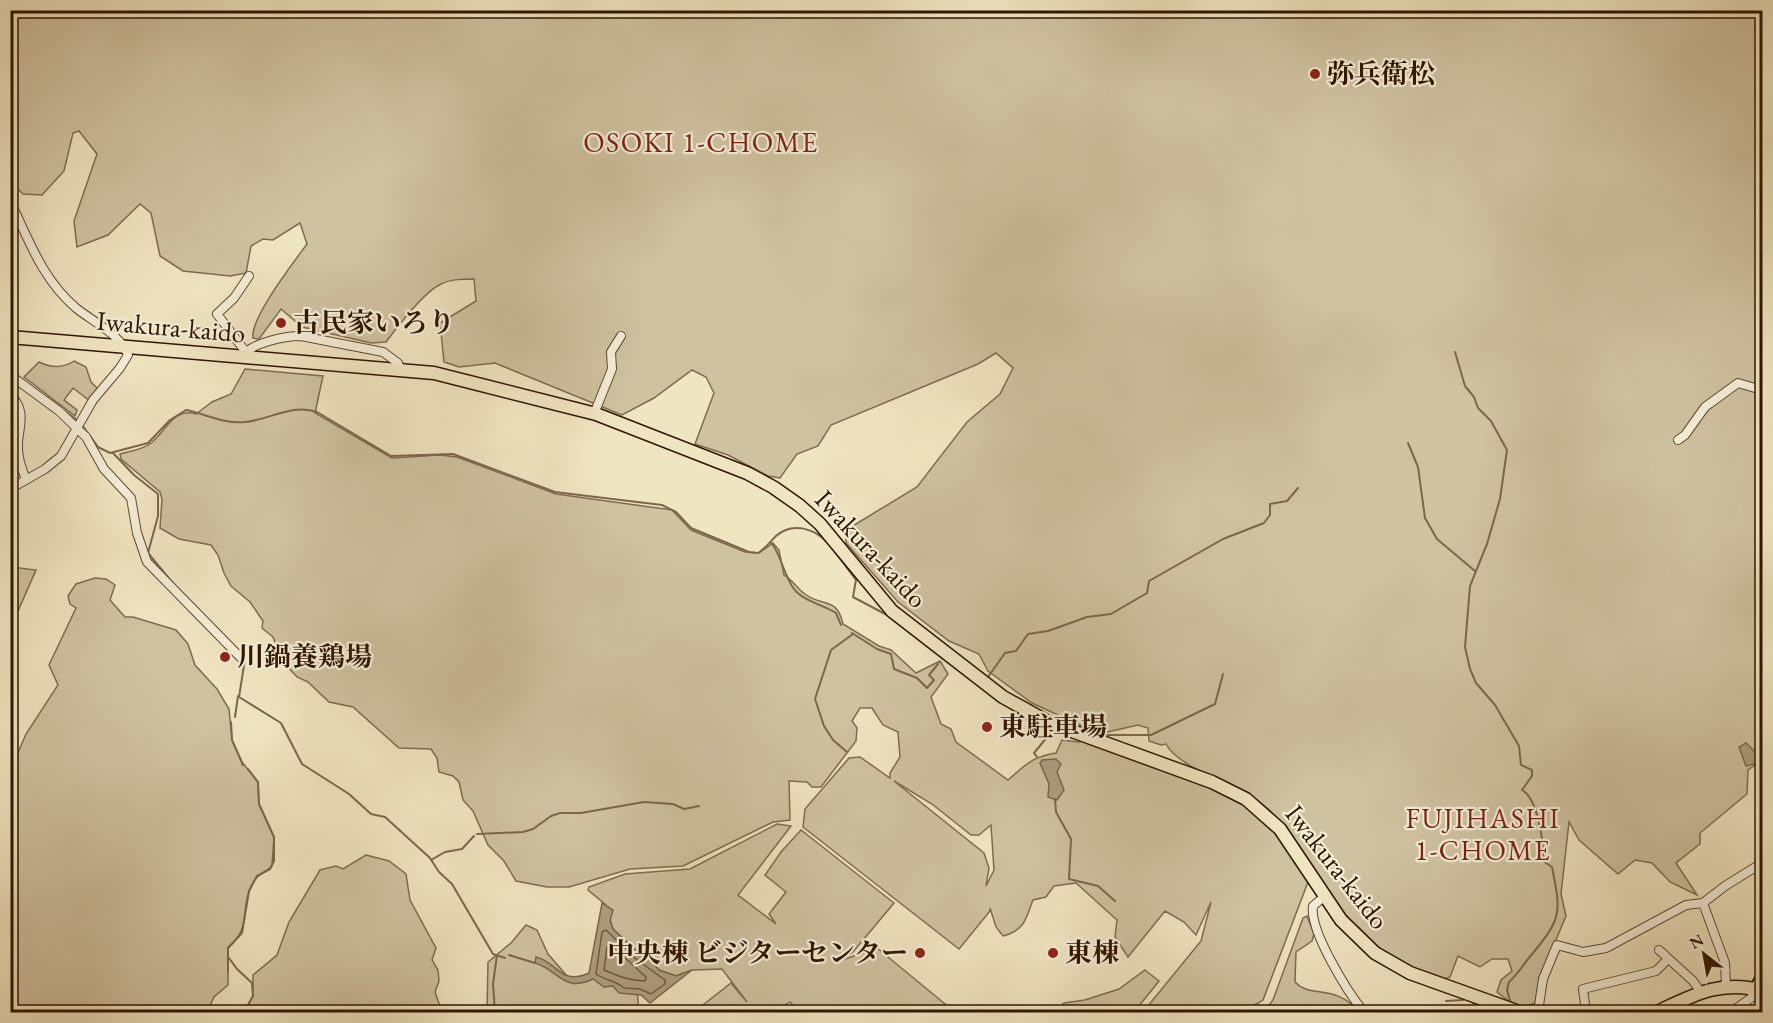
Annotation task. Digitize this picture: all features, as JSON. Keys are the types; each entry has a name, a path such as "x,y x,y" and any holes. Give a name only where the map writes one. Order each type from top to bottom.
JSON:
{"main road":[{"name":"Iwakura-kaido","path":"10,337 244,354 442,375 594,414 747,473 779,490 820,524 881,601 905,623 1003,697 1050,723 1212,782 1246,799 1280,829 1325,896 1356,936 1392,964 1519,1012"},
{"path":"1657,1012 1700,991 1726,986 1759,990"}],"street":[{"path":"10,201 37,260 56,288 128,353 93,400 57,460 10,489"},
{"path":"249,276 234,298 217,314 244,354 290,336 301,336 383,352 398,363 401,370"},
{"path":"594,414 612,369 611,352 621,336"},
{"path":"10,375 79,425 107,473 129,495 137,533 148,563 241,658"},
{"path":"1678,440 1685,435 1705,407 1738,383 1762,390"},
{"path":"10,394 21,407 23,420 18,442 19,462 27,479"},
{"path":"1538,1012 1544,979 1557,945 1583,952 1606,948 1686,905 1703,903 1762,863"},
{"path":"1325,896 1312,906 1314,922 1352,995 1365,1012"},
{"path":"1703,903 1725,963 1726,986"},
{"path":"1659,950 1694,981 1700,991"},
{"path":"1586,1012 1583,989 1656,971 1668,959"},
{"path":"1731,1012 1759,990 1762,977"}],"shaded area":[{"path":"10,11 1762,11 1762,767 1758,763 1748,770 1747,794 1700,833 1700,844 1676,863 1697,895 1670,882 1652,863 1635,860 1618,874 1579,840 1569,822 1561,894 1566,916 1540,978 1535,1003 1520,1005 1510,1002 1497,992 1501,980 1512,971 1508,959 1492,959 1480,967 1458,956 1450,977 1444,979 1420,971 1382,950 1366,937 1338,905 1289,833 1261,803 1183,761 1166,744 1161,745 1149,741 1148,728 1138,725 1099,734 1032,703 988,671 979,654 949,641 898,602 846,543 846,530 917,487 967,422 1000,394 1013,368 996,353 978,364 831,425 818,446 797,454 780,478 768,476 728,455 695,444 714,393 706,377 692,370 654,398 622,415 495,363 459,367 444,362 440,323 476,301 474,279 449,281 434,288 412,310 386,342 371,343 302,327 281,309 259,339 253,338 258,317 265,304 307,244 300,223 273,240 263,239 251,246 246,273 230,276 183,271 160,256 151,213 140,204 108,235 77,247 74,221 97,154 79,131 73,133 64,171 42,195 23,194 11,182"},
{"path":"74,361 86,367 91,382 98,389 90,401 73,388 64,400 77,410 75,416 24,377 39,362 56,367"},
{"path":"245,369 323,376 315,413 392,458 440,455 457,457 556,494 672,510 691,530 745,552 759,553 773,543 779,550 784,575 811,598 828,603 837,609 843,624 879,646 891,650 916,673 940,661 948,674 931,697 941,724 951,729 956,742 1008,780 1035,759 1056,753 1062,740 1079,742 1083,740 1210,787 1252,809 1275,831 1308,882 1263,1000 1254,1005 1224,1010 1143,1012 1201,941 1211,902 1196,935 1184,922 1165,911 1128,957 1115,937 1117,920 1076,883 1054,886 1046,897 1033,900 1021,926 1003,936 996,927 990,908 990,911 959,949 803,827 805,809 849,758 860,757 890,778 890,773 900,757 898,732 883,725 872,708 860,708 852,721 857,728 856,741 821,787 812,787 807,782 789,781 790,820 773,822 683,866 630,869 569,887 547,887 516,881 504,861 488,845 473,811 463,800 459,782 453,776 439,772 437,758 431,749 399,748 353,707 329,702 308,682 297,677 282,661 273,637 262,628 263,621 250,602 231,586 218,555 211,545 179,539 160,528 162,499 160,492 121,459 120,454 148,445 181,414 196,414 212,402 231,394","holes":["894,781 932,804 971,835 979,835 991,825 994,870 986,886 989,868 984,853"]},
{"path":"11,567 36,570 14,620 11,619"},
{"path":"95,578 106,579 115,585 110,600 125,617 133,617 176,630 188,644 195,665 217,689 229,709 232,740 242,762 258,782 259,804 274,837 272,866 254,881 249,890 241,931 228,948 228,985 214,997 207,1012 11,1012 11,769 26,734 58,685 49,665 76,608 70,604 68,596 76,584"},
{"path":"777,824 791,826 738,895 776,924 769,914 786,892 765,875 781,852 801,830 894,903 853,952 842,960 877,948 950,1008 947,1012 799,1012 790,1002 770,1009 749,1005 754,1012 694,1012 731,983 747,1002 722,969 692,970 676,976 659,970 646,955 641,955 613,929 606,905 588,890 589,887 625,874 690,869"},
{"path":"366,855 389,861 406,874 410,900 436,948 432,960 438,970 439,981 435,992 442,1012 244,1012 253,996 253,975 277,955 289,922 320,870 336,866 343,869"},
{"path":"1307,916 1314,934 1312,941 1296,952 1295,982 1308,990 1341,997 1359,1012 1257,1012 1266,1009 1273,1000 1303,918"},
{"path":"526,925 537,930 548,954 574,984 584,976 637,989 639,1012 487,1012 488,962 511,943"},
{"path":"1145,970 1159,981 1134,1012 1054,1012 1064,1003 1085,1000 1119,989"}],"water":[{"path":"1746,743 1762,759 1762,762 1746,766 1739,747"},
{"path":"1056,759 1061,764 1057,772 1064,790 1057,800 1048,797 1049,784 1040,763 1042,760"},
{"path":"602,903 613,910 610,921 613,929 640,955 646,955 659,970 676,976 692,970 650,1003 641,995 619,993 613,986 604,987 593,979 583,983 568,982 535,963 536,957 572,977 589,973"}],"waterway":[{"path":"1455,352 1465,386 1474,397 1478,408 1491,421 1507,450 1500,499 1487,544 1470,586 1465,647 1476,683 1495,705 1519,746 1521,765 1532,770 1532,776 1522,790 1528,795 1536,812 1541,833 1543,861 1552,867 1558,905 1554,922 1543,941 1509,982 1507,990 1511,1004"},
{"path":"10,370 78,421"},
{"path":"82,425 98,447 110,453 148,443 170,420 186,410 237,422 254,421 299,409 308,410 317,412 391,456 453,454 555,492 662,505 676,512 691,528 749,552 758,553 783,531 796,528 817,534 828,543"},
{"path":"1408,443 1418,467 1425,518 1437,539 1475,571"},
{"path":"113,453 134,475 158,494 158,516 148,553 176,587"},
{"path":"988,677 1005,653 1016,651 1028,634 1048,631 1087,617 1111,614 1147,593 1149,581 1223,539 1264,523 1270,515 1270,504 1287,501 1298,488"},
{"path":"771,543 794,589 808,600 836,613 841,625"},
{"path":"832,548 856,580 853,597 887,615 981,687"},
{"path":"216,627 245,659 239,697 281,723 302,764 349,794 371,814 385,817 430,858 439,872 452,884 493,954 505,958"},
{"path":"852,633 877,649 891,654 894,669 917,678 927,688 934,680 929,675 938,664"},
{"path":"847,752 833,740 824,726 815,699 831,650 853,634"},
{"path":"1101,735 1151,735 1215,704 1223,674"},
{"path":"988,693 1040,729"},
{"path":"235,717 238,696"},
{"path":"231,722 232,740 243,765"},
{"path":"1037,757 1034,753 1048,736"},
{"path":"228,971 228,948 242,933 249,891 257,876 270,869 274,861 274,837 259,804 258,782 248,769"},
{"path":"1757,776 1762,785"},
{"path":"1055,799 1056,812 1071,839 1069,879 1098,886 1115,901"},
{"path":"477,834 523,832 533,829 551,816 560,813 581,813 644,802 673,804 684,809 699,806"},
{"path":"431,860 445,852 462,849 474,836"},
{"path":"495,1012 493,984 497,955"},
{"path":"509,955 535,963"},
{"path":"229,958 252,983 253,996 244,1012"},
{"path":"1446,1001 1463,1000"},
{"path":"1473,1003 1499,1012"}],"place":[{"name":"弥兵衛松","path":"1315,74"},
{"name":"古民家いろり","path":"281,323"},
{"name":"川鍋養鶏場","path":"225,657"},
{"name":"東駐車場","path":"987,727"},
{"name":"中央棟 ビジターセンター","path":"920,953"},
{"name":"東棟","path":"1053,953"}],"district":[{"name":"OSOKI 1-CHOME","path":"701,142"},
{"name":"FUJIHASHI 1-CHOME","path":"1483,834"}]}
